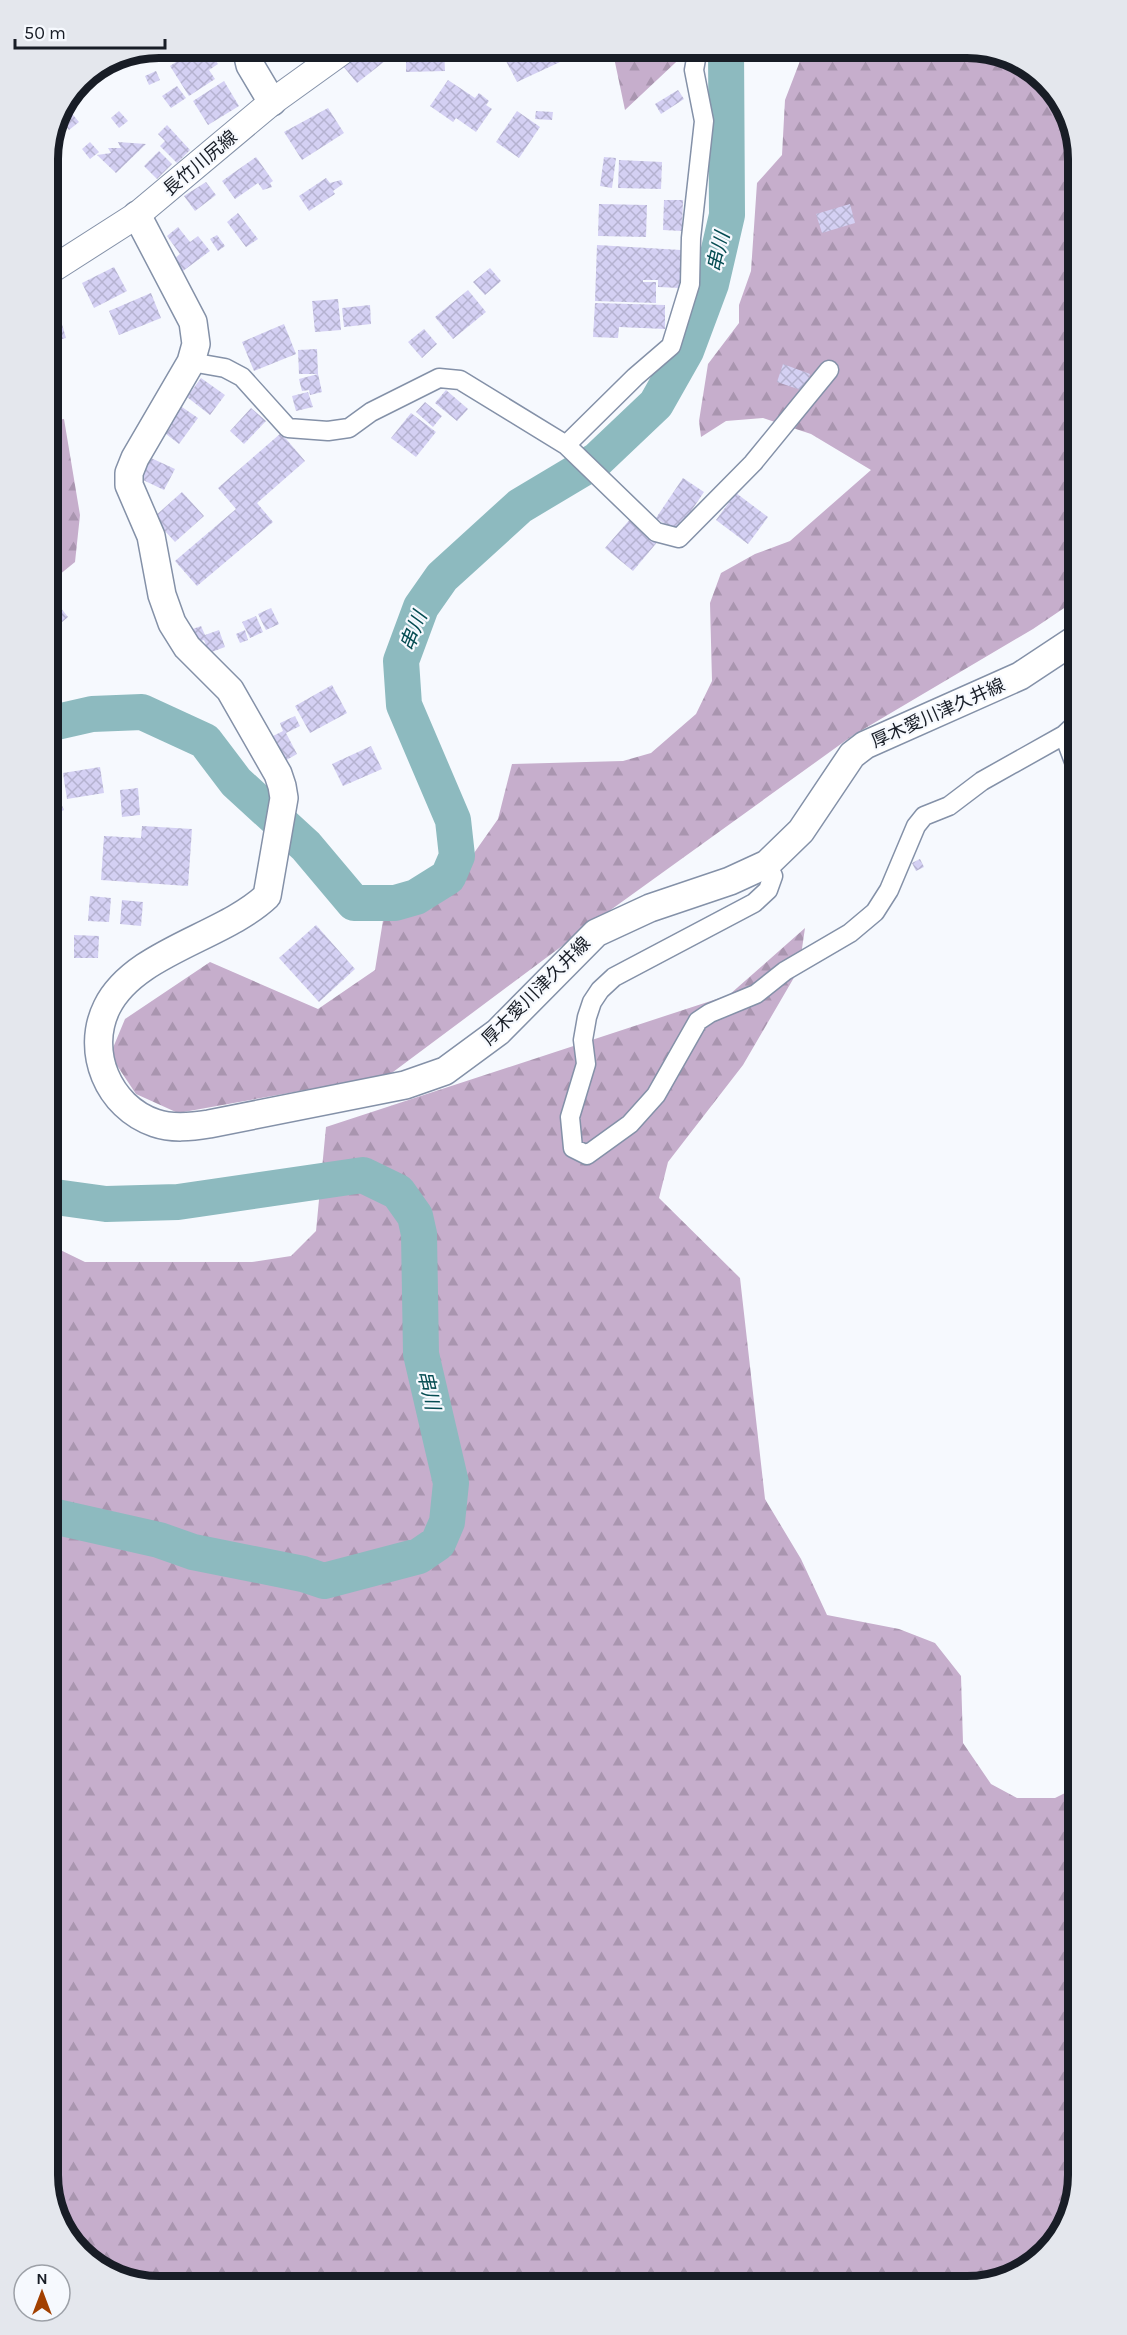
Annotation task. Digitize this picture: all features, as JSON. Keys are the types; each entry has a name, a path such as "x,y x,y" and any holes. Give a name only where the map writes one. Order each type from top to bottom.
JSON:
{"main road":[{"path":"248,58 250,65 272,102"},
{"name":"長竹川尻線","path":"59,265 137,215 272,102 333,58"},
{"path":"137,215 193,322 196,344 191,362"},
{"name":"厚木愛川津久井線","path":"191,362 135,458 129,473 129,485 151,536 162,595 172,623 187,647 230,690 278,774 284,798 272,883 267,896 259,903 125,981 107,1005 99,1028 98,1040 104,1073 117,1098 142,1117 166,1126 209,1124 405,1085 446,1071 498,1032 554,972 597,933 650,908 730,881 767,864 801,831 852,755 903,728 1020,676 1068,644"}],"street":[{"path":"566,445 635,377 671,346 690,284 691,238 704,121 694,70 696,59"},
{"path":"191,362 225,368 242,377 288,428 328,430 349,428 372,412 439,378 460,380 566,445 656,532 679,538 753,463 829,370"},
{"path":"767,864 774,876 772,884 754,903 614,977 600,990 587,1017 583,1040 586,1064 570,1117 573,1148 587,1155 630,1124 656,1095 698,1021 710,1013 756,994 785,971 850,933 875,912 889,890 916,826 924,816 949,806 982,781 1068,731"},
{"path":"1064,735 1068,746"}],"green space":[{"path":"614,59 680,59 625,110"},
{"path":"801,59 974,59 1000,64 1024,76 1043,93 1055,109 1067,140 1068,160 1068,605 1033,629 852,736 605,914 389,1075 178,1113 136,1094 110,1055 125,1019 210,962 318,1009 375,970 386,902 467,863 498,819 512,764 623,761 651,753 696,714 712,681 710,603 721,573 755,554 790,541 871,470 811,434 763,418 726,421 701,437 699,421 708,364 739,323 739,305 751,271 757,183 782,155 785,100"},
{"path":"64,419 80,515 75,562 59,575 59,420"},
{"path":"805,928 799,969 743,1065 668,1162 659,1198 740,1278 765,1499 801,1559 827,1615 899,1629 935,1643 961,1676 963,1743 991,1784 1017,1798 1055,1798 1068,1792 1068,2189 1058,2220 1043,2242 1024,2259 1006,2269 987,2275 968,2276 153,2276 140,2275 115,2266 88,2247 72,2226 60,2195 58,2176 58,1249 85,1262 252,1262 291,1256 316,1231 326,1127 729,995"}],"building":[{"path":"182,58 214,58 218,64 209,70 215,79 189,96 170,66"},
{"path":"353,58 383,58 385,61 357,83 343,66"},
{"path":"406,58 444,58 445,71 406,72"},
{"path":"511,58 558,58 560,62 517,82 506,61"},
{"path":"156,71 160,80 149,85 145,76"},
{"path":"448,80 475,98 479,93 489,101 486,105 492,109 476,132 456,118 453,122 430,106"},
{"path":"224,81 239,106 208,125 193,101"},
{"path":"177,86 186,98 171,108 162,96"},
{"path":"678,90 684,99 661,114 655,104"},
{"path":"328,108 344,133 302,160 284,132"},
{"path":"119,111 128,121 119,128 111,118"},
{"path":"517,111 540,127 519,158 496,142"},
{"path":"536,111 553,112 552,120 535,119"},
{"path":"71,112 79,122 69,130 65,125"},
{"path":"167,125 190,150 177,163 160,146 165,141 158,134"},
{"path":"90,142 99,152 90,159 82,149"},
{"path":"118,142 146,144 116,173 97,155 111,153 108,148 121,148"},
{"path":"159,151 172,164 157,179 144,166"},
{"path":"256,157 273,181 270,183 272,187 263,190 258,183 235,199 222,181"},
{"path":"604,157 616,158 612,188 600,186"},
{"path":"619,160 662,162 661,189 618,188"},
{"path":"326,178 330,183 341,180 343,184 333,191 335,194 309,211 299,196"},
{"path":"206,182 216,195 195,211 184,196"},
{"path":"664,200 683,200 682,231 663,230"},
{"path":"599,204 647,205 646,237 598,236"},
{"path":"850,204 855,223 822,233 816,214"},
{"path":"238,213 258,239 246,247 227,222"},
{"path":"178,227 190,242 198,236 210,251 183,271 174,259 180,254 167,236"},
{"path":"217,235 225,246 218,251 210,239"},
{"path":"597,245 681,250 680,288 658,287 658,280 643,280 643,282 656,282 656,303 595,301"},
{"path":"114,267 127,291 94,308 82,283"},
{"path":"490,268 501,281 485,295 473,282"},
{"path":"468,290 486,312 453,339 435,317"},
{"path":"151,293 161,318 119,335 109,311"},
{"path":"338,299 341,330 315,332 312,301"},
{"path":"595,303 665,305 665,329 619,327 618,338 593,337"},
{"path":"370,305 371,324 344,327 342,308"},
{"path":"61,321 66,338 59,340 59,322"},
{"path":"284,324 296,354 254,371 242,342"},
{"path":"424,329 437,344 422,358 408,342"},
{"path":"317,349 318,374 299,374 298,350"},
{"path":"783,364 810,374 804,391 777,382"},
{"path":"318,374 322,392 310,395 309,390 302,391 299,379"},
{"path":"201,378 225,395 210,415 187,397"},
{"path":"446,390 468,409 457,421 435,403"},
{"path":"308,392 313,407 296,411 292,396"},
{"path":"425,402 442,416 433,427 416,412"},
{"path":"179,405 198,418 179,444 161,430"},
{"path":"251,408 266,421 244,444 230,431"},
{"path":"411,413 436,432 416,457 391,438"},
{"path":"281,433 305,461 257,503 273,522 197,586 175,561 236,509 218,488"},
{"path":"151,458 175,469 164,490 141,479"},
{"path":"683,478 704,492 677,532 656,518"},
{"path":"182,492 204,516 175,542 153,518"},
{"path":"736,493 768,517 748,544 716,520"},
{"path":"632,517 659,540 633,571 605,548"},
{"path":"59,605 68,617 59,625"},
{"path":"271,608 279,624 266,630 258,614"},
{"path":"256,616 263,632 250,638 242,622"},
{"path":"201,626 205,635 219,630 225,647 209,653 204,640 195,643 190,630"},
{"path":"245,630 248,640 240,643 236,634"},
{"path":"332,685 347,713 310,733 295,706"},
{"path":"295,716 300,726 286,733 297,754 283,762 271,737 283,731 280,723"},
{"path":"371,746 382,769 343,786 332,764"},
{"path":"100,767 104,793 67,799 63,773"},
{"path":"138,788 140,815 122,817 120,790"},
{"path":"59,798 64,810 59,812"},
{"path":"142,826 192,829 188,886 101,880 104,836 141,838"},
{"path":"920,859 924,867 916,871 912,863"},
{"path":"90,896 111,898 109,922 88,921"},
{"path":"122,900 143,902 141,926 120,924"},
{"path":"316,925 355,969 319,1002 279,958"},
{"path":"74,935 99,936 98,958 74,958"}],"waterway":[{"name":"串川","path":"59,722 92,714 142,712 205,741 236,782 306,846 354,903 395,903 416,897 448,877 457,856 453,820 404,705 401,661 421,607 442,577 520,506 597,460 656,404 686,351 711,284 727,215 726,59"},
{"name":"串川","path":"58,1197 106,1204 178,1202 363,1175 398,1192 415,1216 419,1234 421,1354 451,1483 447,1522 438,1543 419,1556 324,1581 303,1574 193,1552 159,1540 58,1517"}]}
